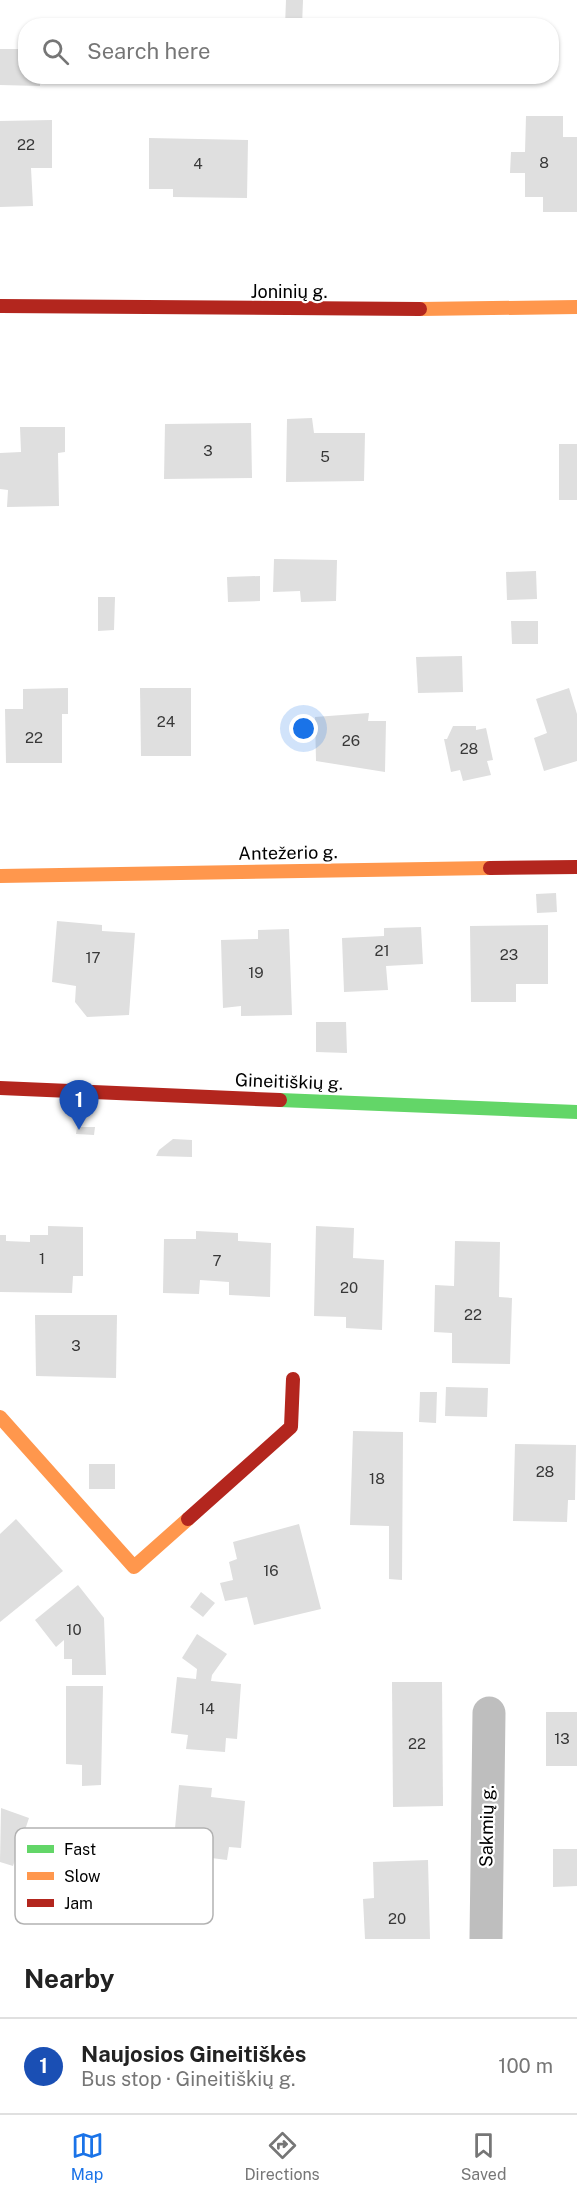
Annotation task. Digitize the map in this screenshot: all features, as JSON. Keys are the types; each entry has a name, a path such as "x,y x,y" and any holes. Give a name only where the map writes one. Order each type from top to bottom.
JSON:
{"street":[{"name":"Joninių g.","path":"0,306 239,310 465,310 577,307"},
{"name":"Antežerio g.","path":"0,876 577,867"},
{"name":"Gineitiškių g.","path":"0,1088 577,1112"},
{"path":"0,1417 134,1567 291,1427 293,1379"},
{"name":"Sakmių g.","path":"486,1939 489,1713"}],"building":[{"path":"286,0 303,0 302,18 285,18"},
{"path":"0,49 18,49 18,84 40,84 40,86 0,85"},
{"path":"526,116 563,116 563,137 577,137 577,212 543,212 543,197 525,197 525,173 510,173 511,152 525,152"},
{"path":"52,120 52,168 31,168 33,206 0,207 0,121"},
{"path":"149,138 248,140 247,198 173,197 173,189 149,189"},
{"path":"312,418 314,433 365,433 364,481 286,482 287,419"},
{"path":"251,423 252,478 164,479 165,424"},
{"path":"20,427 65,427 65,452 58,453 59,506 7,507 8,490 0,489 0,453 21,452"},
{"path":"559,444 577,444 577,500 559,500"},
{"path":"274,559 337,560 336,601 301,602 300,591 273,592"},
{"path":"536,571 537,599 507,600 506,572"},
{"path":"260,576 260,601 228,602 227,577"},
{"path":"98,597 115,597 114,630 98,631"},
{"path":"511,621 538,621 538,644 512,644"},
{"path":"462,656 463,692 418,693 416,657"},
{"path":"68,688 68,714 62,714 62,763 6,763 5,709 23,709 23,689"},
{"path":"140,688 191,688 191,756 141,756"},
{"path":"569,688 577,714 577,761 544,771 534,738 547,733 536,699"},
{"path":"369,713 368,721 386,721 385,772 316,761 315,717"},
{"path":"453,726 476,726 476,730 486,728 493,760 487,761 491,775 463,781 460,770 451,772 444,739 447,739"},
{"path":"556,893 557,912 537,913 536,894"},
{"path":"57,921 102,925 102,931 135,933 129,1015 87,1017 75,1002 76,986 52,982"},
{"path":"548,925 548,984 516,984 516,1002 471,1002 470,926"},
{"path":"421,927 423,964 386,966 388,990 344,992 342,938 384,936 384,928"},
{"path":"289,929 292,1015 241,1016 241,1006 223,1008 221,940 258,939 258,930"},
{"path":"316,1022 346,1022 347,1053 316,1052"},
{"path":"77,1127 95,1127 94,1135 76,1134"},
{"path":"173,1139 192,1140 192,1157 156,1156 159,1150"},
{"path":"48,1226 83,1227 83,1276 73,1276 72,1293 0,1292 0,1235 6,1235 6,1241 30,1242 30,1235 48,1235"},
{"path":"316,1226 354,1228 353,1258 384,1260 382,1330 346,1328 346,1317 314,1316"},
{"path":"196,1231 238,1233 238,1241 271,1243 270,1297 229,1295 229,1282 200,1280 199,1294 163,1293 164,1239 196,1239"},
{"path":"455,1241 500,1242 499,1297 512,1298 510,1364 452,1363 452,1333 434,1332 435,1285 454,1286"},
{"path":"35,1315 117,1315 116,1378 36,1376"},
{"path":"446,1387 488,1388 487,1417 445,1416"},
{"path":"420,1392 437,1392 436,1423 419,1422"},
{"path":"353,1431 403,1432 402,1580 389,1579 389,1526 350,1525"},
{"path":"515,1444 576,1445 575,1500 568,1500 567,1522 513,1521"},
{"path":"89,1464 115,1464 115,1489 89,1489"},
{"path":"16,1519 63,1571 0,1622 0,1534"},
{"path":"299,1524 321,1609 254,1625 247,1597 225,1601 220,1583 233,1580 229,1562 237,1559 233,1542"},
{"path":"78,1585 104,1618 106,1675 72,1675 72,1659 64,1659 64,1640 56,1647 35,1620"},
{"path":"201,1592 215,1603 203,1617 190,1607"},
{"path":"197,1634 227,1654 212,1675 211,1681 241,1684 237,1739 226,1738 225,1752 186,1749 188,1735 171,1733 177,1677 196,1679 197,1669 182,1658"},
{"path":"392,1682 442,1682 443,1806 393,1807"},
{"path":"66,1686 103,1686 101,1785 82,1786 82,1765 66,1764"},
{"path":"546,1712 577,1712 577,1766 546,1766"},
{"path":"179,1785 212,1788 211,1797 245,1801 241,1848 229,1847 227,1860 213,1858 213,1828 175,1828"},
{"path":"1,1808 29,1818 26,1828 15,1828 13,1866 0,1862"},
{"path":"553,1849 577,1849 577,1886 553,1887"},
{"path":"428,1860 430,1939 365,1939 363,1899 374,1898 373,1862"}],"traffic: fast":[{"path":"280,1100 577,1112"}],"traffic: slow":[{"path":"420,309 577,307"},
{"path":"0,876 490,868"},
{"path":"0,1417 134,1567 188,1519"}],"traffic: jam":[{"path":"0,306 420,309"},
{"path":"490,868 577,867"},
{"path":"0,1088 280,1100"},
{"path":"188,1519 291,1427 293,1379"}],"place":[{"name":"Naujosios Gineitiškės","path":"79,1130"}]}
